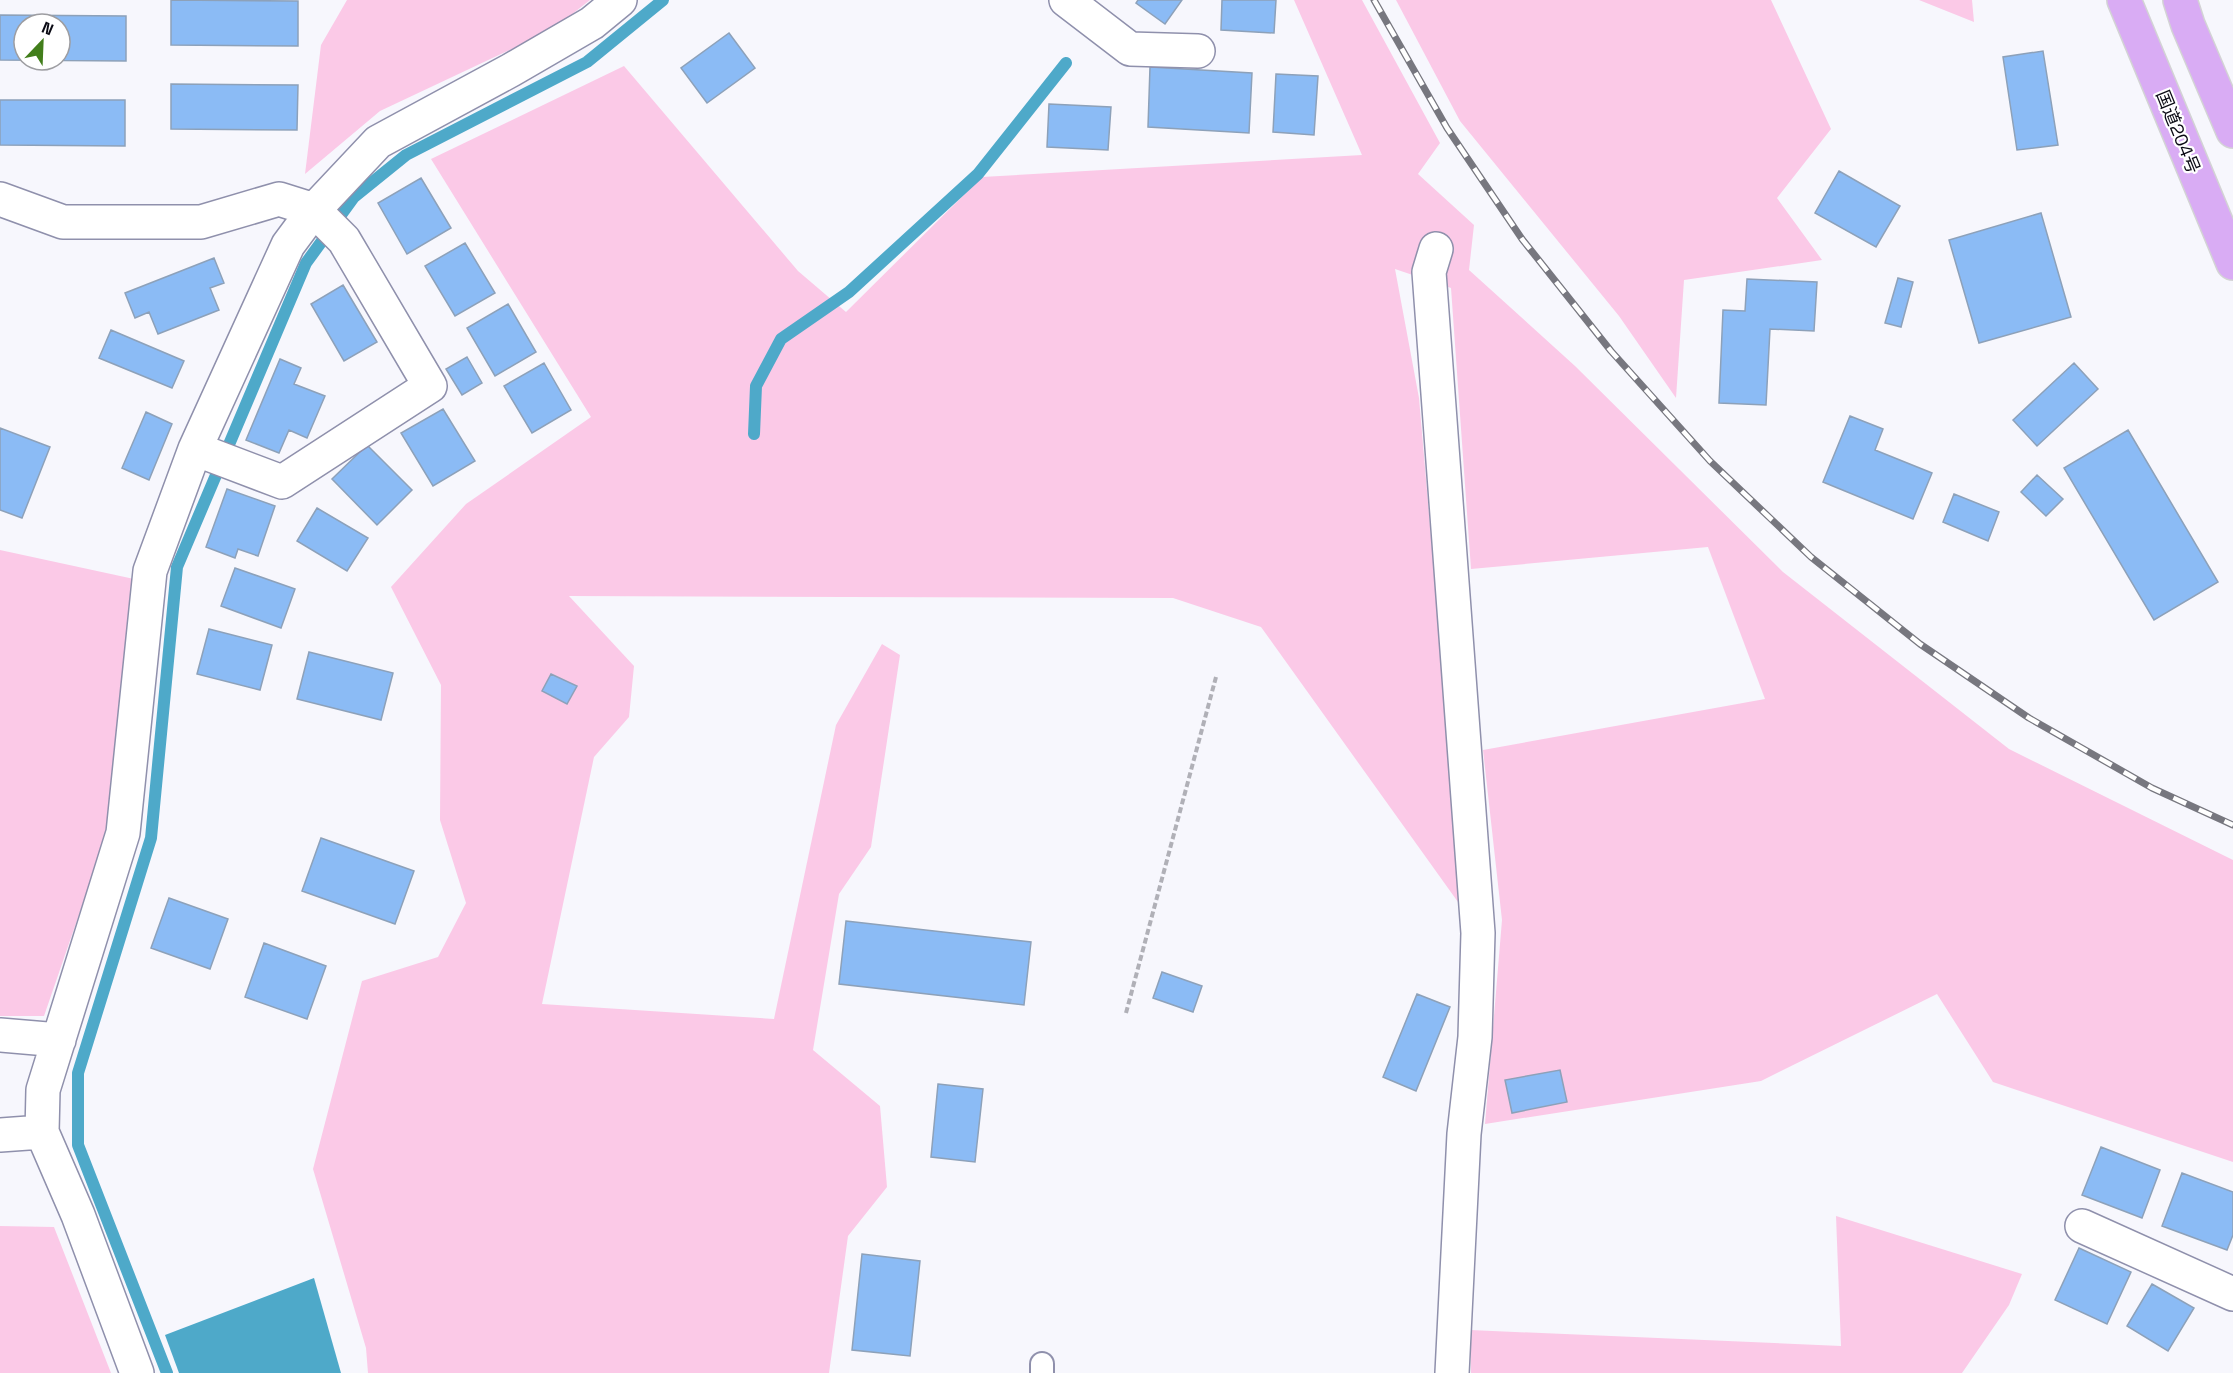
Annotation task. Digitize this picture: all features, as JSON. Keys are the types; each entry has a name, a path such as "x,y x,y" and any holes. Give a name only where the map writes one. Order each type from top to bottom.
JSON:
{"highway":[{"name":"国道204号","path":"2124,0 2233,263"},
{"path":"2180,0 2188,25 2233,131"}],"street":[{"path":"137,1373 78,1215 42,1132 43,1090 123,833 150,571 195,449 288,245 314,210 378,142 541,52 592,22 620,0"},
{"path":"1066,0 1130,49 1198,51"},
{"path":"0,199 63,222 201,222 279,199 314,210 344,240 430,386 282,482 195,449"},
{"path":"1436,249 1429,272 1478,933 1475,1037 1464,1134 1452,1373"},
{"path":"0,1035 59,1040"},
{"path":"0,1135 42,1132"},
{"path":"2082,1226 2233,1294"}],"path":[{"path":"1126,1012 1216,677"}],"shaded area":[{"path":"347,0 590,0 552,30 380,111 305,174 321,45"},
{"path":"1294,0 1362,0 1440,143 1418,174 1474,225 1469,270 1575,366 1783,572 2009,749 2233,860 2233,1162 1993,1082 1937,994 1761,1081 1485,1124 1502,920 1483,750 1765,699 1708,547 1471,569 1451,288 1395,269 1419,398 1463,909 1261,627 1173,598 569,596 634,666 629,717 594,757 542,1004 774,1019 836,725 882,644 900,655 871,847 839,894 813,1050 880,1106 887,1187 848,1236 829,1373 368,1373 366,1348 313,1169 362,981 438,957 466,903 440,820 441,685 391,587 466,504 591,417 431,159 624,66 798,271 846,312 982,177 1362,155"},
{"path":"1396,0 1771,0 1831,129 1777,198 1822,260 1684,280 1676,398 1619,316 1460,121"},
{"path":"1919,0 1972,0 1974,22"},
{"path":"0,550 134,579 105,839 44,1016 0,1016"},
{"path":"1836,1216 2022,1274 2009,1305 1962,1373 1471,1373 1470,1330 1841,1346"},
{"path":"0,1226 54,1227 111,1373 0,1373"}],"water":[{"path":"314,1278 341,1373 179,1373 165,1335"}],"building":[{"path":"171,0 298,1 298,46 171,45"},
{"path":"1138,0 1182,0 1165,24 1136,3"},
{"path":"1222,0 1276,0 1274,33 1221,30"},
{"path":"0,15 12,15 12,60 0,60"},
{"path":"72,16 126,16 126,61 72,61"},
{"path":"729,33 755,68 707,103 681,68"},
{"path":"2043,51 2058,145 2017,150 2003,57"},
{"path":"1150,67 1252,73 1249,133 1148,127"},
{"path":"1276,74 1318,76 1314,135 1273,132"},
{"path":"171,84 298,85 297,130 171,129"},
{"path":"0,100 125,100 125,146 0,145"},
{"path":"1049,104 1111,107 1108,150 1047,147"},
{"path":"1839,171 1900,206 1876,247 1815,213"},
{"path":"421,178 451,228 407,254 378,203"},
{"path":"2041,213 2071,317 1979,343 1949,240"},
{"path":"465,243 495,293 455,316 425,266"},
{"path":"214,258 224,283 210,288 219,310 158,334 149,312 135,318 125,293"},
{"path":"1898,278 1913,282 1901,327 1885,323"},
{"path":"1747,279 1817,282 1814,331 1770,329 1766,405 1719,403 1723,310 1745,311"},
{"path":"343,285 377,342 344,361 311,304"},
{"path":"508,304 536,352 495,376 467,328"},
{"path":"111,330 184,361 172,388 99,358"},
{"path":"467,357 482,383 462,395 446,369"},
{"path":"280,359 301,368 294,384 325,396 307,438 289,430 279,453 246,440"},
{"path":"544,363 571,410 532,433 504,386"},
{"path":"2074,363 2098,389 2037,446 2013,420"},
{"path":"443,409 475,461 433,486 401,433"},
{"path":"146,412 172,424 149,480 122,468"},
{"path":"1850,416 1883,429 1875,450 1932,473 1913,519 1823,482"},
{"path":"0,428 50,447 22,518 0,510"},
{"path":"2128,430 2218,582 2154,620 2064,468"},
{"path":"367,445 412,490 377,525 332,479"},
{"path":"2037,475 2063,499 2046,516 2021,492"},
{"path":"227,489 275,506 258,556 238,549 235,558 206,547"},
{"path":"1954,494 1999,512 1988,541 1943,522"},
{"path":"317,508 368,538 347,571 297,541"},
{"path":"235,568 295,589 281,628 221,606"},
{"path":"209,629 272,645 260,690 197,674"},
{"path":"309,652 393,673 381,720 297,699"},
{"path":"551,674 577,686 567,704 542,691"},
{"path":"321,838 414,871 395,924 302,891"},
{"path":"169,898 228,919 210,969 151,948"},
{"path":"846,921 1031,942 1024,1005 839,984"},
{"path":"264,943 326,966 307,1019 245,997"},
{"path":"1162,972 1202,986 1193,1012 1153,998"},
{"path":"1417,994 1450,1007 1416,1091 1383,1077"},
{"path":"1560,1070 1567,1102 1512,1113 1505,1080"},
{"path":"938,1084 983,1089 975,1162 931,1157"},
{"path":"2101,1147 2160,1170 2142,1218 2082,1195"},
{"path":"2182,1173 2233,1192 2233,1235 2227,1250 2162,1226"},
{"path":"2079,1248 2131,1272 2107,1324 2055,1300"},
{"path":"862,1254 920,1261 910,1356 852,1350"},
{"path":"2152,1284 2194,1308 2168,1351 2127,1326"}],"waterway":[{"path":"167,1373 78,1145 78,1073 151,838 177,567 306,263 354,197 406,155 587,62 663,0"},
{"path":"754,434 756,386 781,339 849,292 978,174 1066,63"}],"railway":[{"path":"1374,0 1447,128 1522,239 1611,351 1710,461 1811,557 1920,644 2029,718 2152,788 2233,825"}]}
